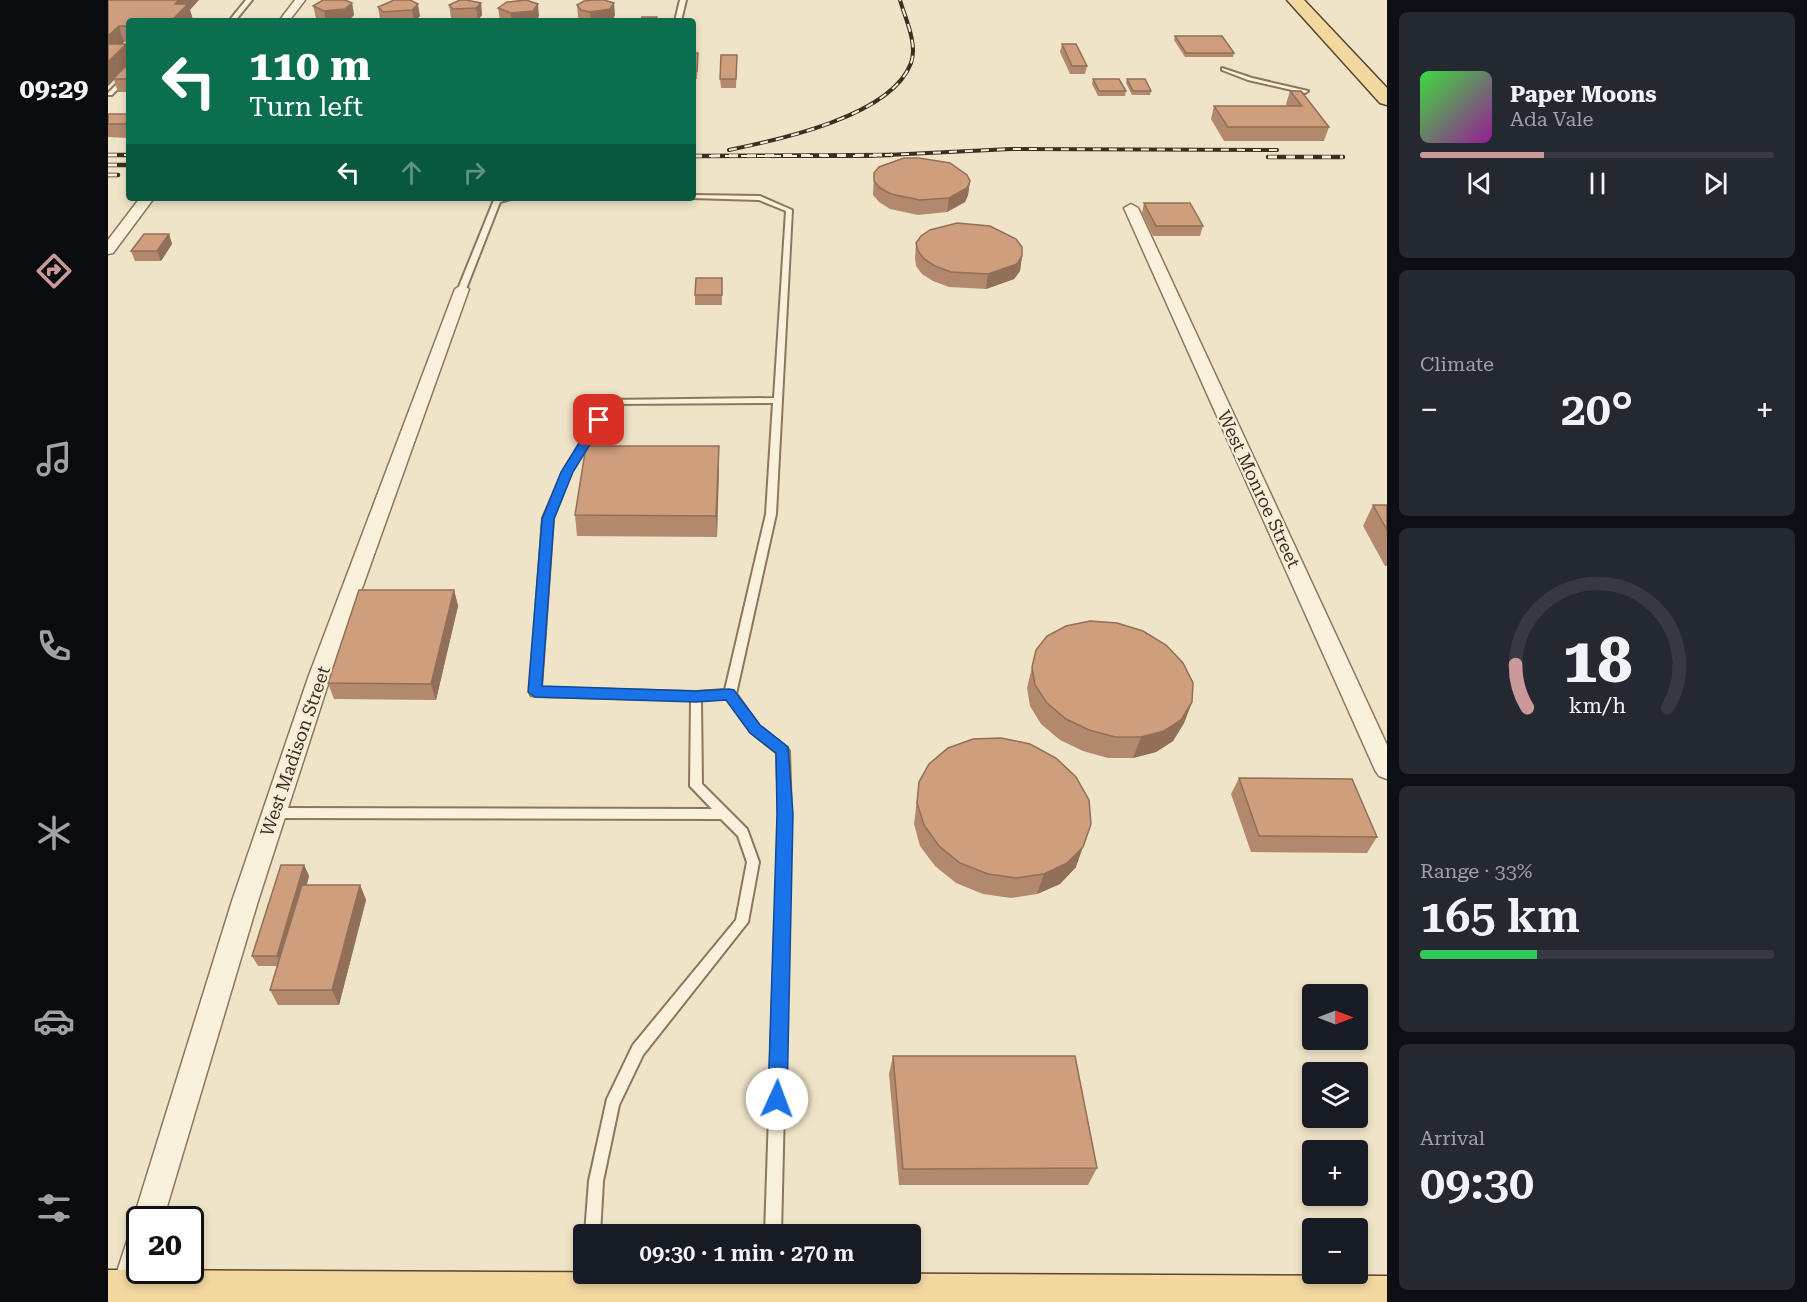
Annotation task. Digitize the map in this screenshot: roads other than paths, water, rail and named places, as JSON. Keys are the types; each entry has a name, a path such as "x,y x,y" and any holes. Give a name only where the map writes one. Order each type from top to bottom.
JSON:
{"main road":[{"path":"1295,0 1386,96"},
{"path":"131,1296 771,1294 856,1300 1387,1301"}],"street":[{"path":"286,18 300,0"},
{"path":"108,250 145,201"},
{"name":"West Monroe Street","path":"1131,208 1387,770"},
{"name":"West Madison Street","path":"152,1206 274,813 319,678 462,289"}],"lane":[{"path":"234,18 249,0"},
{"path":"679,18 683,0"},
{"path":"1224,69 1250,79 1305,91"},
{"path":"110,94 126,77"},
{"path":"696,197 760,198 789,210 771,514 729,694 755,729 783,751 785,814 773,1224"},
{"path":"462,289 497,201"},
{"path":"729,694 696,696 535,692 548,519 567,472 610,402 778,400"},
{"path":"593,1224 596,1181 612,1104 638,1050 742,922 753,861 743,833 696,786 696,696"},
{"path":"274,813 724,814"}],"railway":[{"path":"729,150 775,140 831,123 881,98 900,82 913,56 910,31 900,0"},
{"path":"886,155 1011,149 1277,150"},
{"path":"108,155 126,155"},
{"path":"696,156 886,155"},
{"path":"696,156 886,155"},
{"path":"886,155 892,155"},
{"path":"1268,157 1343,157"},
{"path":"108,165 126,165"},
{"path":"108,175 118,175"}]}
